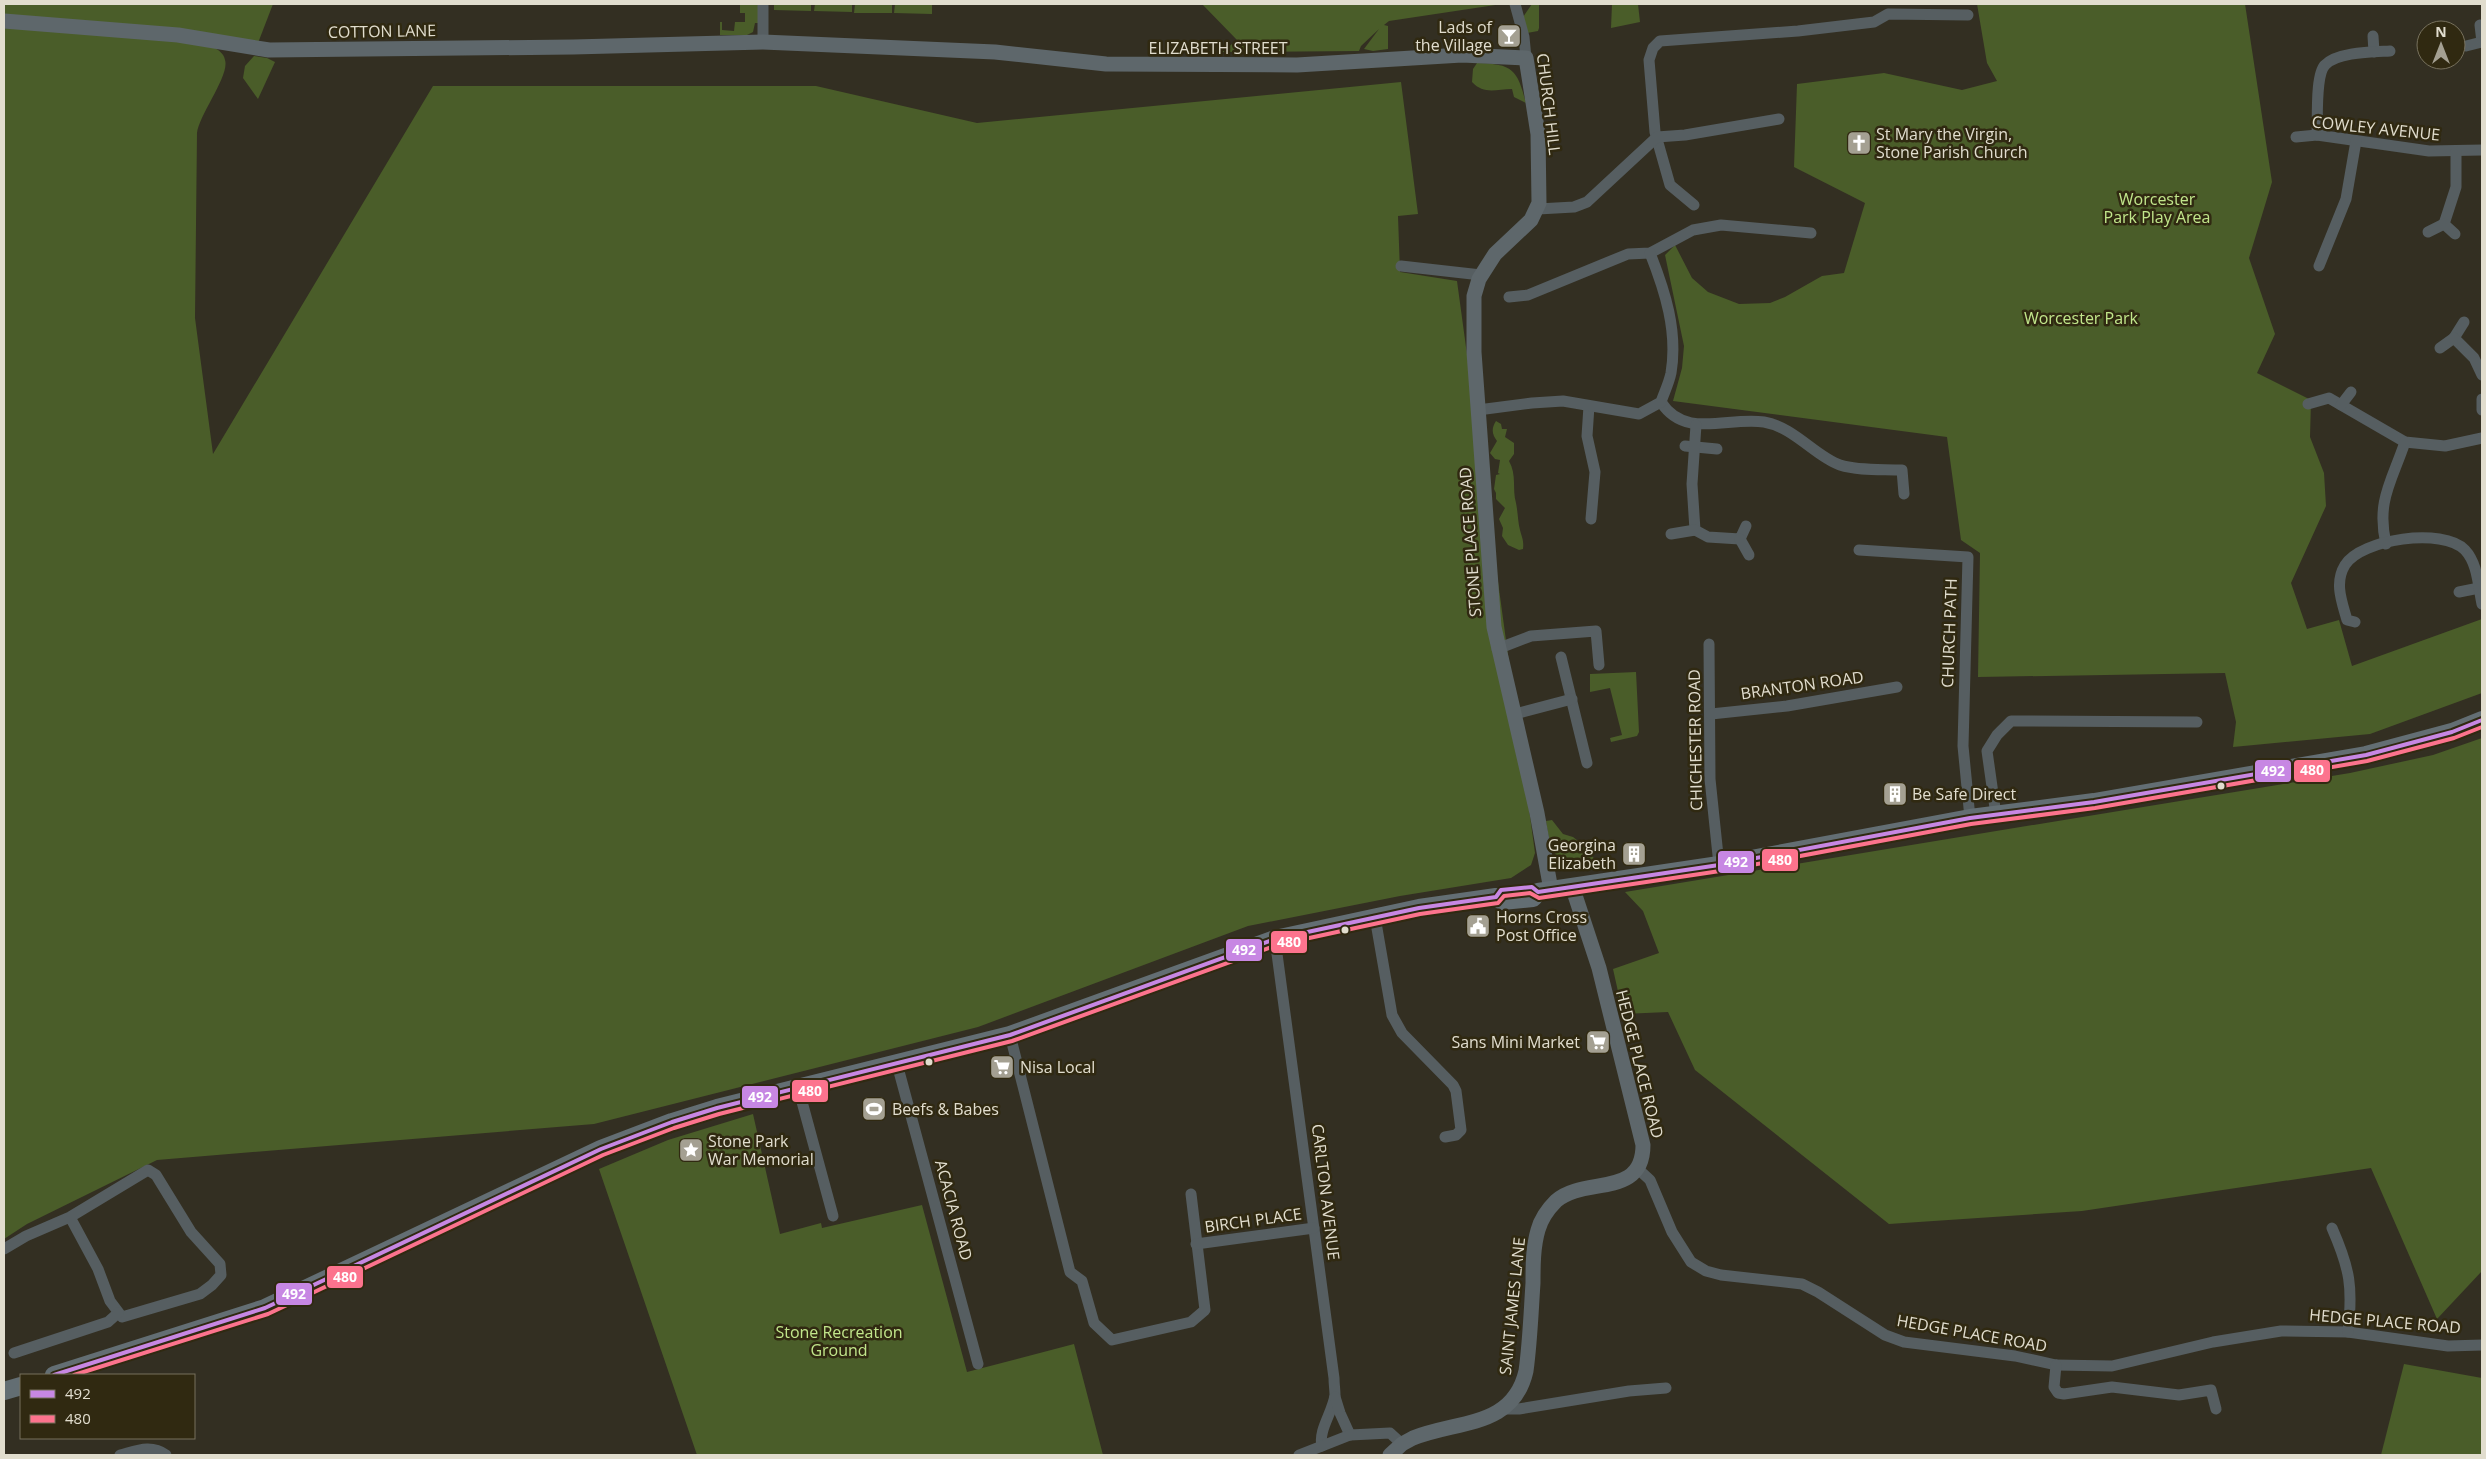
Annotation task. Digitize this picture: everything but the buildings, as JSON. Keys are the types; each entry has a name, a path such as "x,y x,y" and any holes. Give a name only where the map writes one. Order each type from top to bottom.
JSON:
{"main road":[{"path":"57,1374 265,1308 557,1169 642,1133 716,1108 1010,1035 1275,939 1375,917 1496,897 1502,901 1533,898 1544,891 1572,886 1719,865 1970,818 2094,802 2366,755 2452,732 2482,720"},
{"path":"4,1391 20,1386"}],"street":[{"path":"763,4 763,42"},
{"name":"CHURCH HILL","path":"1515,4 1524,37 1538,142 1540,190 1538,209"},
{"path":"1694,204 1678,194 1670,185 1658,137 1655,132 1650,60 1653,48 1661,41 1798,31 1874,22 1888,14 1968,15"},
{"name":"COTTON LANE","path":"4,21 167,34 269,50 573,47 763,42 910,47"},
{"path":"2466,46 2482,42 2480,25"},
{"path":"2373,36 2374,52"},
{"name":"ELIZABETH STREET","path":"910,47 1007,53 1075,62 1126,65 1297,66 1477,55 1526,58"},
{"path":"2317,135 2320,75 2324,65 2335,59 2390,51"},
{"path":"1538,209 1574,207 1587,202 1658,137 1685,135 1779,120"},
{"name":"COWLEY AVENUE","path":"2296,136 2317,135 2400,148 2456,152 2482,150"},
{"path":"2319,266 2346,199 2356,141"},
{"path":"2428,232 2444,224 2456,187 2456,152"},
{"name":"STONE PLACE ROAD","path":"1538,209 1531,220 1495,254 1482,275 1474,300 1474,352 1494,627 1497,649 1514,714 1544,891"},
{"path":"2444,224 2456,234"},
{"path":"1509,297 1528,295 1628,254 1650,253 1680,235 1707,227 1735,226 1811,233"},
{"path":"1478,410 1556,402 1640,414 1661,402 1671,373 1673,326 1650,253"},
{"path":"1401,266 1482,275"},
{"path":"2440,348 2454,338 2464,322"},
{"path":"2454,338 2474,358 2482,375"},
{"path":"2340,405 2351,392"},
{"path":"2308,404 2329,398 2405,442 2430,446 2452,445 2482,438"},
{"path":"2482,399 2482,410"},
{"path":"1661,402 1666,410 1696,425 1746,421 1766,422 1788,431 1840,465 1902,470 1904,494"},
{"path":"1589,406 1587,436 1595,472 1591,518"},
{"path":"1695,530 1690,446 1696,425"},
{"path":"2386,544 2382,525 2383,504 2405,442"},
{"path":"1690,446 1717,449"},
{"path":"1740,539 1746,526"},
{"path":"1676,535 1695,530 1708,537 1740,539"},
{"path":"2355,622 2347,620 2340,592 2343,569 2357,554 2386,544 2424,537 2440,539 2458,545 2471,558 2482,604"},
{"path":"1740,539 1749,555"},
{"name":"CHURCH PATH","path":"1860,550 1968,558 1963,746 1970,818"},
{"path":"2459,592 2479,588"},
{"path":"1497,649 1531,636 1596,631 1599,665"},
{"name":"CHICHESTER ROAD","path":"1709,644 1710,780 1719,865"},
{"path":"1562,657 1587,763"},
{"name":"BRANTON ROAD","path":"1711,714 1788,706 1897,687"},
{"path":"1514,714 1572,699"},
{"path":"1996,815 1987,751 1997,735 2011,721 2198,722"},
{"name":"HEDGE PLACE ROAD","path":"1572,886 1597,961 1643,1145 1643,1158 1638,1169 1650,1180 1681,1249 1692,1262 1706,1271 1721,1275 1802,1284 1818,1292 1884,1335 1904,1342 2014,1356 2056,1365 2112,1366 2213,1342 2281,1331 2348,1332 2448,1346 2482,1345"},
{"path":"1375,917 1392,1015 1402,1033 1456,1091 1460,1130 1456,1135 1445,1137"},
{"name":"CARLTON AVENUE","path":"1275,939 1335,1395 1329,1418 1320,1438 1322,1446"},
{"name":"BIRCH PLACE","path":"1010,1035 1070,1272 1082,1281 1094,1323 1112,1340 1190,1322 1205,1310 1191,1194"},
{"name":"ACACIA ROAD","path":"897,1064 978,1364"},
{"path":"798,1087 833,1216"},
{"name":"SAINT JAMES LANE","path":"1504,1409 1517,1395 1526,1371 1534,1253 1538,1230 1546,1213 1558,1200 1577,1192 1614,1183 1628,1177 1638,1169"},
{"path":"4,1249 26,1236 70,1217 146,1171 152,1171 191,1232 220,1264 221,1276 200,1294 126,1317 118,1314 98,1269 70,1217"},
{"name":"BIRCH PLACE","path":"1196,1244 1314,1228"},
{"path":"2332,1228 2347,1263 2351,1284 2348,1332"},
{"path":"14,1353 108,1322 118,1314"},
{"path":"2056,1365 2054,1388 2064,1394 2112,1387 2179,1395 2211,1390 2216,1409"},
{"path":"1390,1455 1402,1444 1418,1436 1492,1415 1504,1409 1520,1409 1629,1391 1666,1388"},
{"path":"1335,1395 1340,1414 1350,1435"},
{"path":"1299,1455 1350,1435 1390,1433 1402,1444"},
{"path":"120,1455 148,1448 160,1451 166,1455"}],"green space":[{"path":"4,4 273,4 258,43 4,14"},
{"path":"740,4 759,4 759,23 755,23 753,32 747,35 720,35 720,22 722,22 722,30 734,31 735,22 745,22 745,13 740,13"},
{"path":"774,4 811,4 811,11 774,10"},
{"path":"815,4 852,4 852,12 814,11"},
{"path":"855,4 892,4 892,13 854,13"},
{"path":"895,4 932,4 932,14 894,13"},
{"path":"1202,4 1502,4 1389,21 1384,25 1388,26 1388,49 1373,51 1364,49 1379,29 1361,46 1359,51 1222,52 1237,40"},
{"path":"1532,4 1539,4 1539,28 1538,31 1527,33 1523,17"},
{"path":"1612,4 1638,4 1640,22 1611,28"},
{"name":"Worcester Park","path":"1977,4 2245,4 2272,182 2249,258 2275,334 2257,373 2311,400 2310,437 2324,473 2326,506 2291,583 2307,629 2339,620 2352,666 2482,619 2482,693 2370,734 2233,747 2236,722 2225,673 1978,677 1980,553 1961,540 1947,437 1673,401 1682,368 1684,346 1665,255 1675,245 1692,278 1708,292 1739,304 1770,303 1785,297 1822,276 1844,273 1865,203 1794,167 1797,84 1884,73 1962,90 1997,81 1987,63"},
{"path":"4,25 188,41 213,47 224,56 225,67 223,75 197,133 195,318 213,454 433,86 816,86 977,123 1401,82 1418,214 1398,216 1400,272 1457,281 1535,853 1531,865 1511,878 1400,896 1248,926 978,1027 594,1124 157,1160 27,1224 4,1239"},
{"path":"254,56 267,58 275,62 258,99 243,78 245,66"},
{"path":"1477,63 1499,65 1512,71 1520,83 1526,103 1514,97 1512,89 1486,90 1481,89 1472,82 1473,69"},
{"path":"1496,421 1501,424 1502,429 1507,429 1505,437 1514,443 1514,454 1509,461 1513,472 1519,527 1523,541 1523,549 1519,550 1508,545 1502,536 1503,528 1499,519 1505,508 1496,499 1494,489 1496,475 1500,474 1498,473 1500,460 1495,459 1490,453 1497,441 1493,431"},
{"path":"1636,672 1639,732 1637,736 1611,742 1610,738 1622,735 1610,688 1590,692 1590,674"},
{"path":"2482,738 2482,1271 2437,1319 2371,1168 2082,1211 1889,1224 1695,1070 1668,1012 1623,1014 1613,969 1659,953 1643,911 1625,892 2350,773 2433,755"},
{"path":"1552,820 1563,834 1573,837 1582,844 1586,853 1592,856 1600,866 1574,868 1565,864 1560,857 1558,858 1551,845 1546,821"},
{"name":"Stone Recreation Ground","path":"753,1114 780,1234 821,1223 822,1228 922,1205 967,1372 1074,1344 1103,1455 697,1455 599,1169 668,1140"},
{"path":"2404,1364 2482,1378 2482,1455 2381,1455"}],"transit line":[{"name":"492","path":"57,1374 265,1308 601,1149 672,1122 717,1108 1010,1035 1275,939 1419,908 1496,897 1501,890 1532,887 1538,892 1719,865 1970,818 2094,802 2366,755 2452,732 2482,720"},
{"name":"480","path":"77,1374 268,1314 603,1155 674,1128 719,1114 1012,1041 1277,945 1420,914 1498,903 1504,896 1530,893 1539,898 1720,871 1971,824 2095,808 2367,761 2454,738 2482,727"}],"place":[{"name":"Lads of the Village","path":"1509,36"},
{"name":"St Mary the Virgin, Stone Parish Church","path":"1859,143"},
{"name":"Be Safe Direct","path":"1895,794"},
{"name":"Georgina Elizabeth","path":"1634,854"},
{"name":"Horns Cross Post Office","path":"1478,926"},
{"name":"Sans Mini Market","path":"1598,1042"},
{"name":"Nisa Local","path":"1002,1067"},
{"name":"Beefs & Babes","path":"874,1109"},
{"name":"Stone Park War Memorial","path":"691,1150"}],"park label":[{"name":"Worcester Park Play Area","path":"2157,208"}]}
